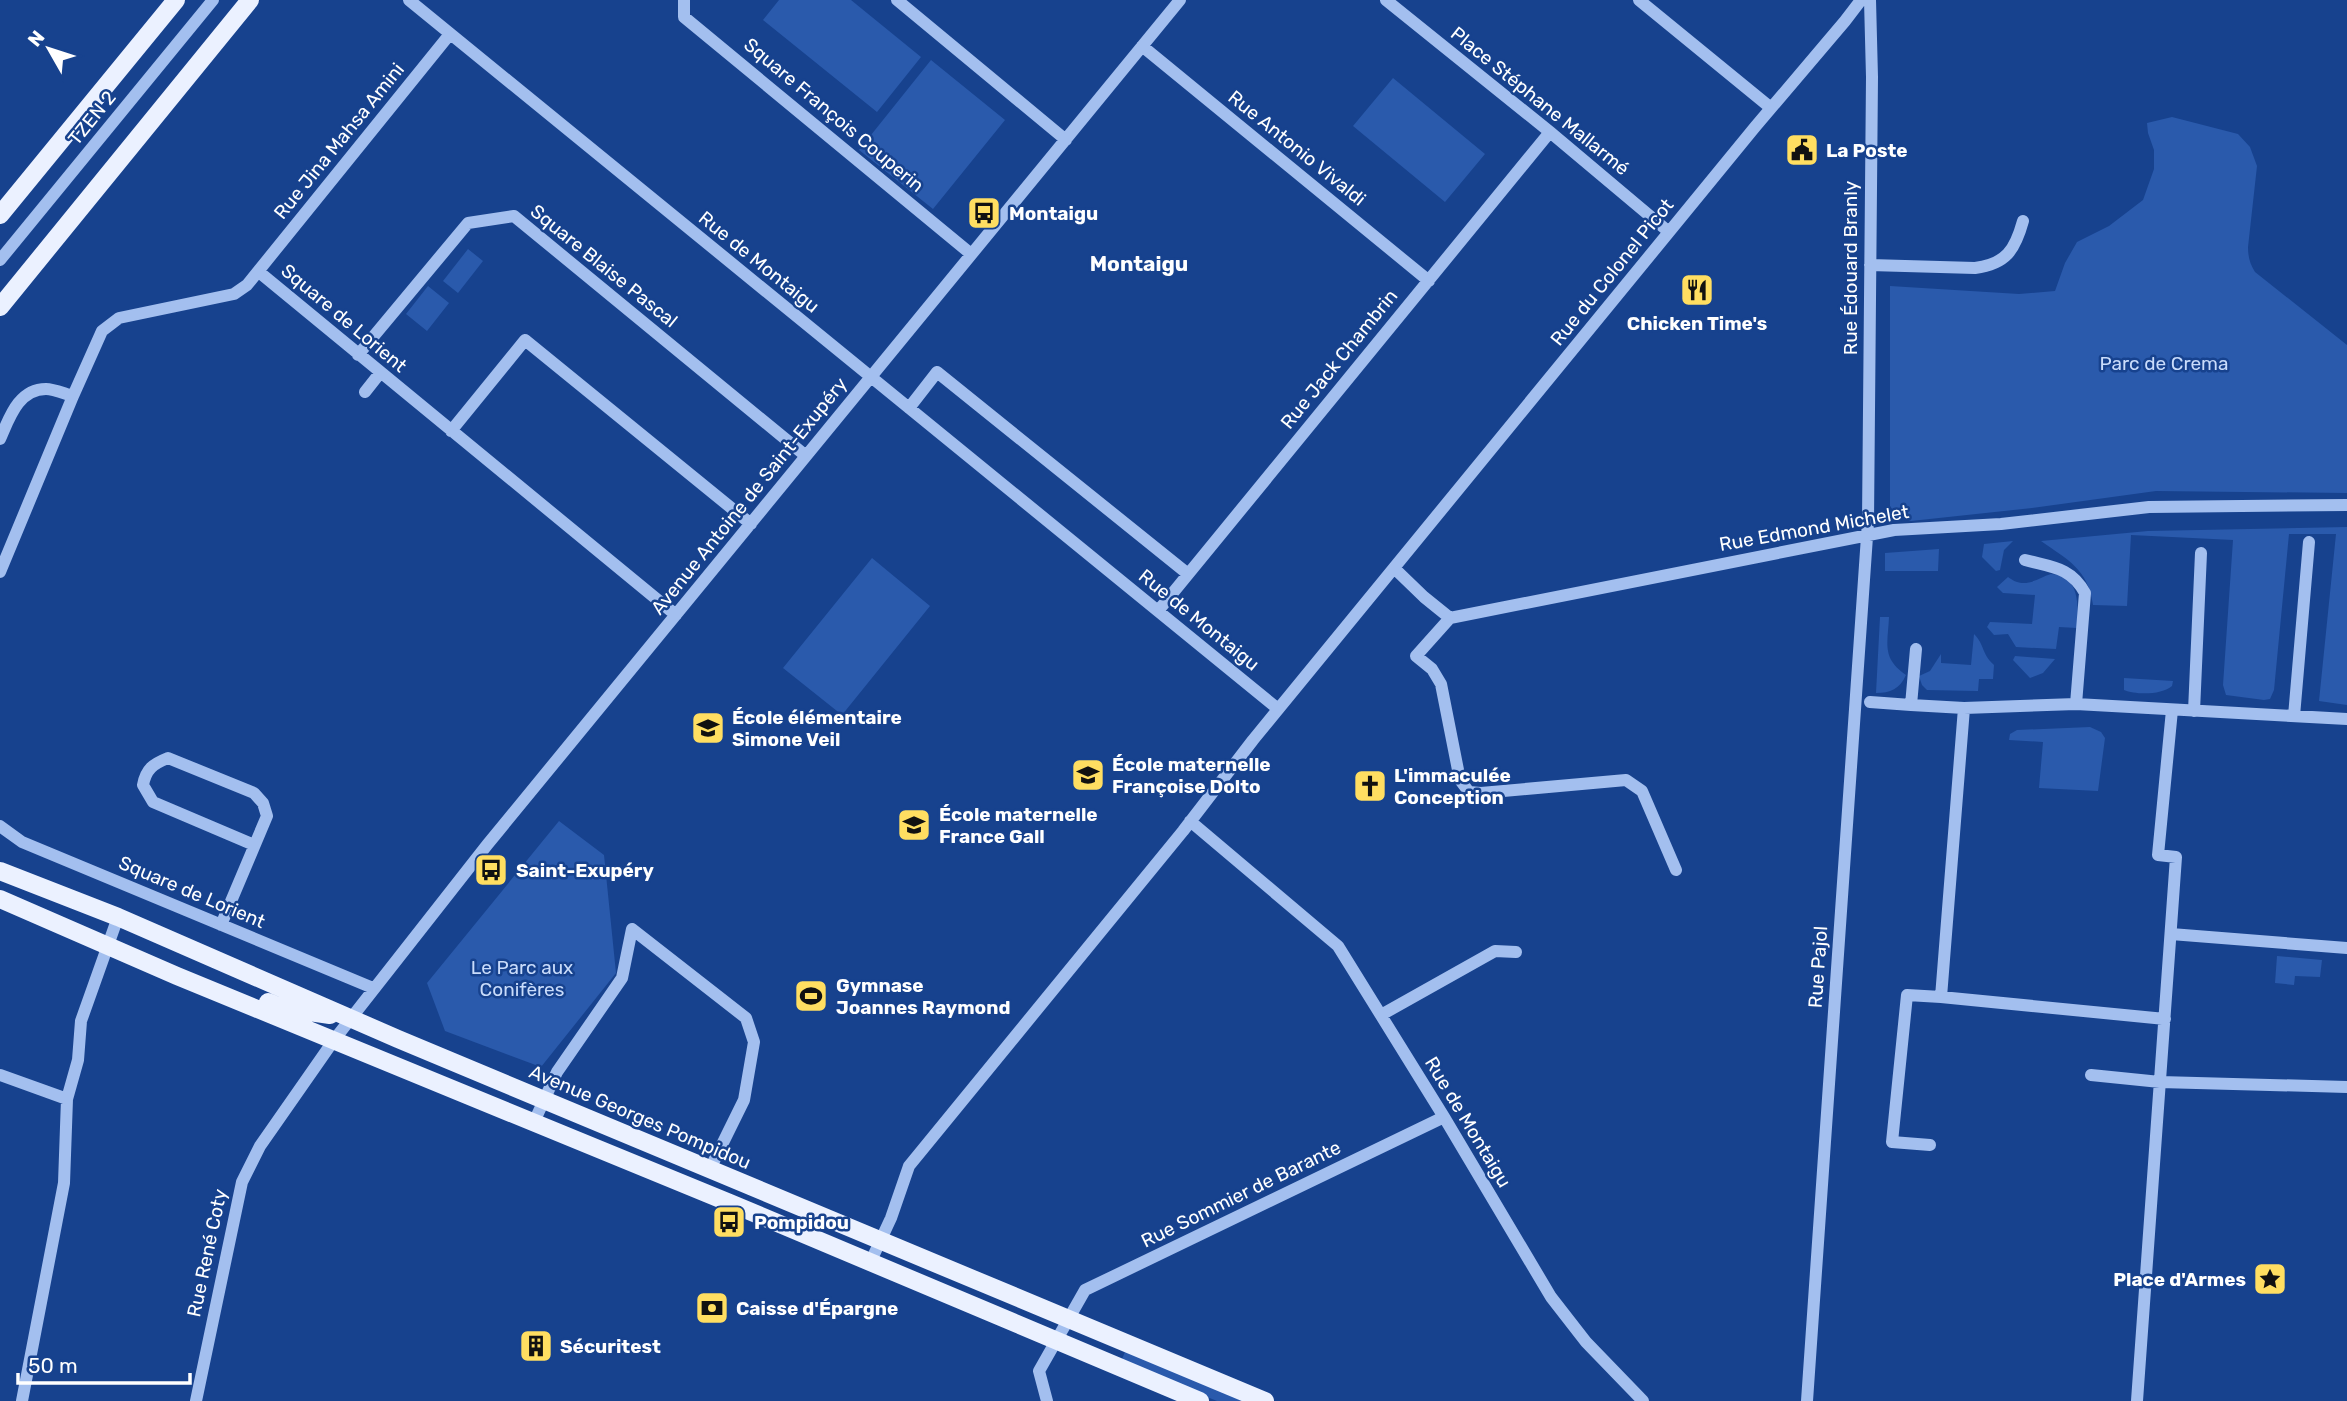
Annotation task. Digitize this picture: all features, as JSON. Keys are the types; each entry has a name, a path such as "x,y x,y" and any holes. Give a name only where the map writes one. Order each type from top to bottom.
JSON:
{"main road":[{"path":"0,215 176,0"},
{"path":"0,307 250,0"},
{"name":"Avenue Georges Pompidou","path":"0,871 118,917 350,1018 1265,1401"},
{"path":"0,899 177,976 534,1122 1200,1401"},
{"path":"177,976 197,972 282,1008 350,1018"}],"street":[{"name":"TZEN 2","path":"0,260 213,0"},
{"name":"Rue de Montaigu","path":"409,0 1278,709"},
{"name":"Square François Couperin","path":"684,0 684,17 971,254"},
{"path":"897,0 1066,139"},
{"name":"Avenue Antoine de Saint-Exupéry","path":"350,1018 1180,0"},
{"name":"Place Stéphane Mallarmé","path":"1386,0 1669,232"},
{"path":"1639,0 1771,108"},
{"name":"Rue du Colonel Picot","path":"1278,709 1861,0"},
{"name":"Rue Édouard Branly","path":"1867,536 1870,0"},
{"name":"Rue Jina Mahsa Amini","path":"259,272 450,34"},
{"name":"Rue Antonio Vivaldi","path":"1142,46 1429,281"},
{"name":"Rue Jack Chambrin","path":"1158,611 1550,132"},
{"name":"Square Blaise Pascal","path":"358,355 468,223 514,216 806,456"},
{"path":"1870,265 1975,268 1992,266 2015,244 2023,221"},
{"name":"Square de Lorient","path":"0,572 102,331 119,318 234,294 259,272 676,615"},
{"path":"451,430 526,340 751,524"},
{"path":"909,408 937,372 1188,574"},
{"path":"365,391 380,373"},
{"path":"0,439 19,401 29,394 45,389 73,396"},
{"name":"Rue Edmond Michelet","path":"1450,618 1894,530 2001,524 2149,507 2347,505"},
{"name":"Rue Pajol","path":"1807,1401 1867,536"},
{"path":"2294,716 2309,542"},
{"path":"2194,711 2201,553"},
{"path":"2025,560 2069,573 2078,580 2085,593 2076,704"},
{"path":"1394,568 1450,618 1416,656 1432,669 1441,684 1460,780 1469,792 1626,780 1642,791 1676,870"},
{"path":"1911,705 1916,649"},
{"path":"1870,702 1964,708 2076,704 2347,719"},
{"path":"1941,997 1964,708"},
{"path":"870,1263 891,1218 909,1166 1278,709"},
{"path":"2137,1401 2176,857 2158,855 2172,709"},
{"path":"221,925 267,816 264,803 254,793 168,758 145,772 143,785 153,802 254,845"},
{"name":"Rue de Montaigu","path":"1190,821 1338,946 1444,1117 1550,1297 1586,1342 1643,1401"},
{"name":"Square de Lorient","path":"0,826 22,842 373,988"},
{"path":"22,1401 64,1183 67,1099 78,1060 81,1021 118,917"},
{"path":"534,1122 556,1072 621,978 632,929 746,1018 754,1042 744,1100 710,1169"},
{"path":"2171,934 2347,948"},
{"path":"1381,1015 1495,951 1516,952"},
{"path":"1930,1145 1892,1142 1907,995 2165,1019"},
{"name":"Rue René Coty","path":"196,1401 242,1182 260,1146 350,1018"},
{"path":"0,1075 67,1099"},
{"path":"2091,1075 2160,1082 2347,1087"},
{"name":"Rue Sommier de Barante","path":"1047,1401 1039,1370 1085,1290 1444,1117"}],"green space":[{"path":"779,0 851,0 921,57 877,112 763,20"},
{"path":"931,60 1005,120 933,209 859,150"},
{"path":"1393,78 1485,154 1445,202 1353,126"},
{"name":"Parc de Crema","path":"2172,117 2238,134 2250,147 2257,166 2248,247 2252,266 2255,272 2347,345 2347,493 2156,491 1911,521 1897,516 1890,506 1890,286 2019,294 2055,291 2065,263 2077,242 2109,226 2143,200 2154,169 2154,150 2147,123"},
{"path":"468,249 483,261 458,293 443,281"},
{"path":"428,286 449,303 427,331 406,314"},
{"path":"2347,527 2347,705 2319,701 2336,534 2289,534 2274,690 2270,699 2264,700 2226,695 2223,685 2233,540 2131,535 2127,606 2093,605 2087,582 2081,574 2068,560 2041,541 2148,531"},
{"path":"2013,541 2004,550 2000,570 1996,571 1982,557 1984,544"},
{"path":"1939,549 1938,571 1885,571 1885,553"},
{"path":"872,558 930,606 842,715 783,668"},
{"path":"2051,574 2061,576 2073,586 2077,602 2077,628 2059,627 2056,649 2016,647 2008,634 1994,635 1987,627 1990,622 2032,624 2035,595 2003,593 1997,587 2008,577 2025,583"},
{"path":"1880,617 1889,617 1889,656 1906,675 1894,689 1876,693"},
{"path":"1974,634 1994,665 1993,679 1979,679 1978,691 1927,690 1919,676 1930,671 1941,654 1941,663 1971,665"},
{"path":"2015,656 2055,659 2043,673 2030,678 2013,660"},
{"path":"2124,678 2173,681 2168,689 2156,693 2142,693 2124,690"},
{"path":"2090,727 2101,732 2105,738 2098,791 2039,788 2043,742 2009,740 2010,734 2017,730"},
{"name":"Le Parc aux Conifères","path":"559,821 604,855 616,973 541,1067 445,1031 427,983"},
{"path":"2277,956 2322,960 2320,977 2295,976 2294,985 2275,983"},
{"path":"1126,1349 1243,1401 1217,1401 1121,1362"}],"place":[{"name":"La Poste","path":"1802,150"},
{"name":"Montaigu","path":"984,213"},
{"name":"Chicken Time's","path":"1697,290"},
{"name":"École élémentaire Simone Veil","path":"708,728"},
{"name":"École maternelle Françoise Dolto","path":"1088,775"},
{"name":"L'immaculée Conception","path":"1370,786"},
{"name":"École maternelle France Gall","path":"914,825"},
{"name":"Saint-Exupéry","path":"491,870"},
{"name":"Gymnase Joannes Raymond","path":"811,996"},
{"name":"Pompidou","path":"729,1222"},
{"name":"Place d'Armes","path":"2270,1279"},
{"name":"Caisse d'Épargne","path":"712,1308"},
{"name":"Sécuritest","path":"536,1346"}],"district":[{"name":"Montaigu","path":"1139,263"}]}
